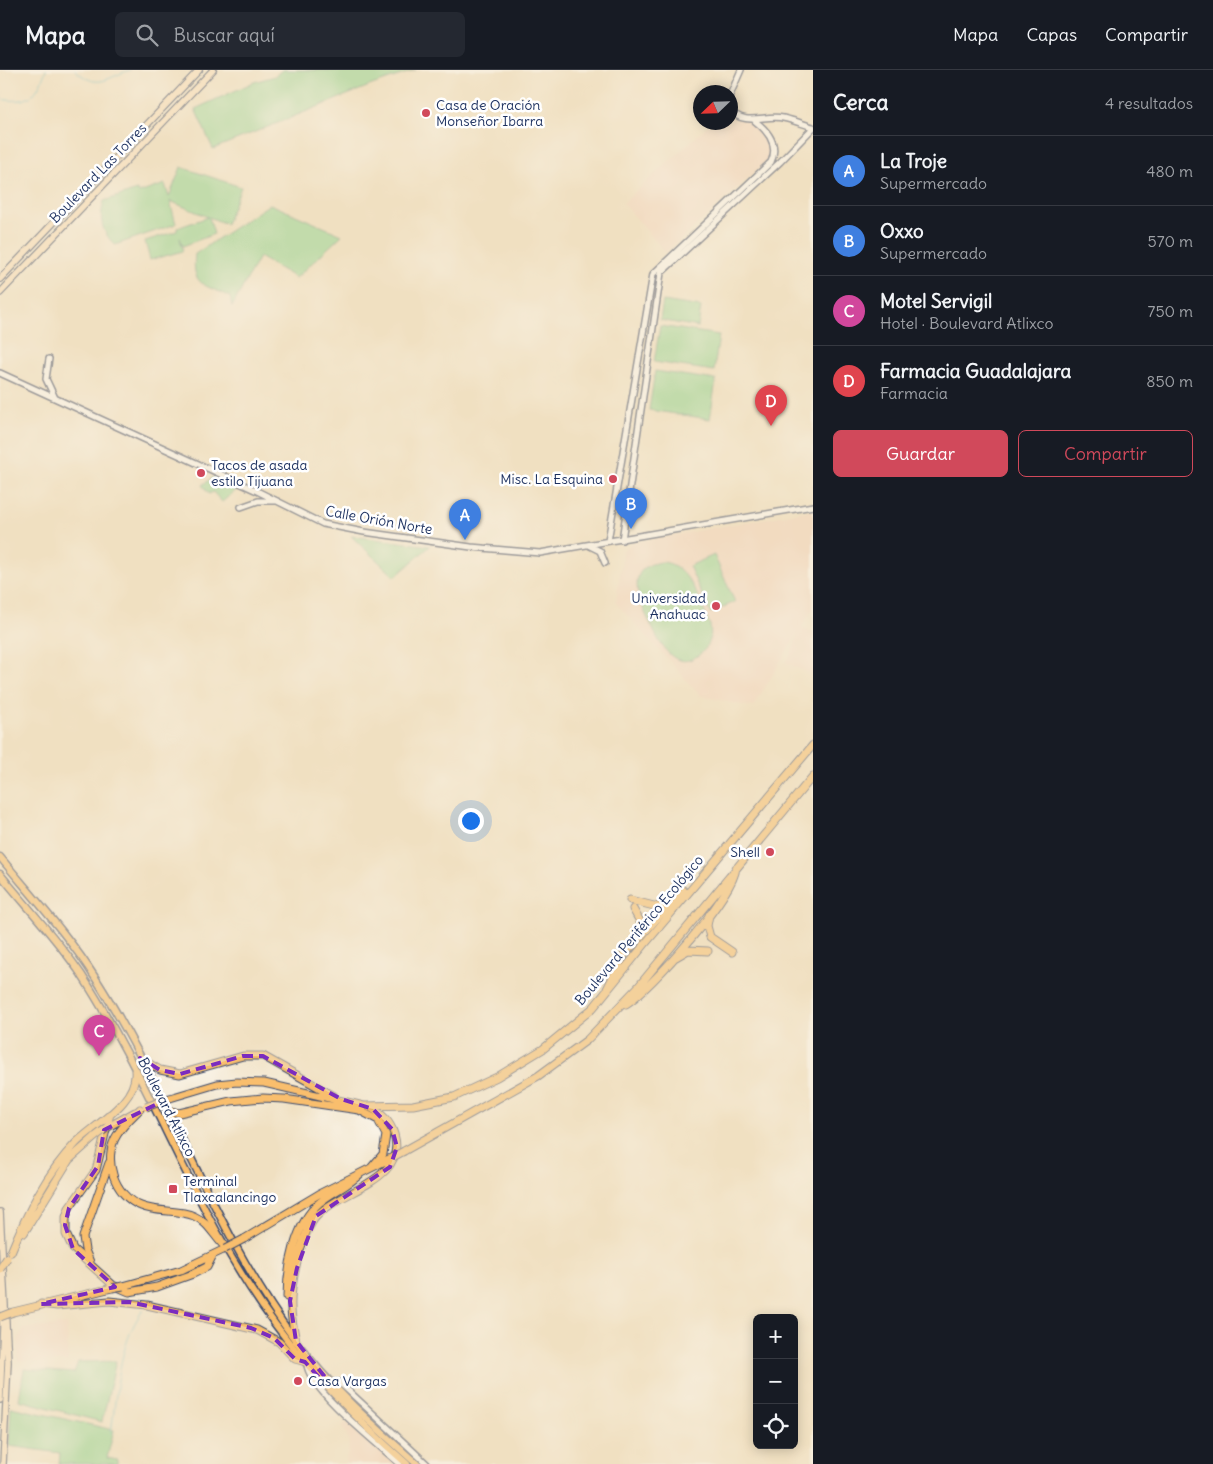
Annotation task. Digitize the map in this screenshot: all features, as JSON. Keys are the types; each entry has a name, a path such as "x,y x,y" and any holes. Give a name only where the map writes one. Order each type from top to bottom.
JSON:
{"highway":[{"name":"Boulevard Periférico Ecológico","path":"0,1269 68,1160 108,1127 143,1108 217,1084 264,1083 341,1099 364,1106 426,1104 470,1091 543,1049 580,1020 606,994 733,838 813,745"},
{"path":"0,1317 41,1304 123,1286 181,1270 212,1257 222,1249 244,1239 538,1076 574,1052 619,1009 813,776"},
{"path":"633,944 673,902 721,846 733,838"},
{"path":"619,1009 638,995 670,962 730,886 737,866"},
{"path":"630,900 658,907 673,902"},
{"path":"606,994 613,974 641,932 642,925 633,909"},
{"path":"710,912 707,923 710,937 732,952"},
{"path":"670,962 688,950 708,951"},
{"path":"140,1058 160,1070 176,1074 188,1073 243,1056 264,1056 341,1099"},
{"path":"9,1255 35,1199 56,1166 77,1142 130,1094 134,1084 134,1071"},
{"path":"264,1083 326,1105"},
{"path":"168,1110 179,1113 253,1098 284,1099 360,1110 372,1115 380,1122 386,1135 385,1146 380,1158 371,1168"},
{"path":"295,1340 291,1313 291,1293 310,1224 325,1209 386,1171 396,1154 396,1143 390,1125 381,1115 364,1106"},
{"path":"92,1265 85,1250 84,1237 109,1163 116,1135 143,1108"},
{"path":"110,1114 105,1124 98,1166 69,1208 65,1225 70,1245 120,1289 133,1292 157,1287 200,1271 208,1265 212,1257"},
{"path":"109,1163 117,1184 132,1202 146,1208 196,1217 207,1225 222,1249"},
{"path":"295,1340 289,1317 287,1286 291,1260 302,1226 315,1207 360,1174"},
{"path":"41,1304 57,1306 109,1301 157,1307 257,1330 279,1342 295,1359 306,1363"}],"main road":[{"name":"Boulevard Las Torres","path":"0,279 199,70"},
{"name":"Boulevard Las Torres","path":"0,293 213,70"},
{"name":"Boulevard Atlixco","path":"0,858 87,966 168,1110 212,1202 245,1263 325,1386"},
{"name":"Boulevard Atlixco","path":"0,874 80,974 134,1071 203,1206 222,1249 274,1324 325,1386 350,1412 407,1464"},
{"path":"203,1206 212,1202"},
{"path":"0,1212 7,1345 3,1464"},
{"path":"0,1274 3,1327 0,1400"},
{"path":"325,1386 354,1408 417,1464"}],"street":[{"path":"735,85 742,70"},
{"path":"608,541 650,284 655,269 772,162 774,156 772,140 765,129 755,121 738,116"},
{"path":"622,540 649,343 661,273 780,162 813,128 781,117 755,121"},
{"path":"640,342 649,343"},
{"path":"49,358 46,379 55,398"},
{"name":"Calle Orión Norte","path":"0,373 278,501 323,524 471,547 540,553 813,506"},
{"path":"241,507 258,501 278,501"},
{"path":"587,545 600,551 605,563"},
{"path":"400,1464 325,1386 339,1382 428,1464"}],"highlighted area":[{"path":"243,1056 263,1056 341,1099 373,1109 392,1129 397,1147 390,1167 316,1216 297,1268 290,1301 296,1341 329,1382 326,1385 305,1362 295,1359 274,1338 251,1328 129,1302 41,1304 115,1287 73,1249 65,1225 69,1208 98,1166 104,1130 163,1101 140,1058 160,1070 180,1074"}],"shaded area":[{"path":"738,119 741,119 760,128 768,141 770,154 768,160 666,253 623,203 703,130 738,130"},
{"name":"Universidad Anahuac","path":"813,510 813,609 801,628 813,632 813,675 785,663 790,656 799,631 753,707 701,696 616,603 623,550 631,543"},
{"path":"67,1324 68,1362 18,1361 18,1338 24,1329"},
{"path":"347,1421 396,1464 346,1464 350,1442 342,1426"}],"green space":[{"path":"282,70 416,70 372,85 213,149 195,109 254,82 275,76"},
{"path":"181,167 241,187 226,224 209,217 214,234 183,246 180,238 183,251 150,260 145,241 177,231 177,228 208,217 170,201 176,224 115,245 110,240 102,224 104,201 137,190 139,193 165,184 169,197"},
{"path":"270,204 342,235 296,278 259,257 232,307 230,297 207,286 198,279 194,265 195,254"},
{"path":"663,301 701,307 698,327 660,320"},
{"path":"660,326 719,335 714,371 654,362"},
{"path":"655,371 716,380 710,419 649,410"},
{"path":"213,477 239,488 222,502 213,492 209,494 202,485"},
{"path":"351,536 430,546 395,577"},
{"path":"714,555 735,602 710,613 689,566"},
{"path":"661,562 679,569 686,576 698,595 710,625 711,633 708,644 701,653 692,659 683,661 669,654 658,639 642,605 637,586 638,578 649,565"},
{"path":"116,1361 102,1422 19,1400 24,1369 74,1373 78,1362"},
{"path":"11,1407 114,1430 107,1458 117,1460 117,1464 59,1464 60,1453 9,1446"}],"waterway":[{"path":"0,99 18,100 30,97 39,87 46,70"},
{"path":"75,70 90,80 96,81 102,81 130,70"},
{"path":"111,1433 123,1353 128,1338 143,1310"}],"place":[{"name":"Casa de Oración Monseñor Ibarra","path":"426,113"},
{"name":"Farmacia Guadalajara","path":"771,426"},
{"name":"Tacos de asada estilo Tijuana","path":"201,473"},
{"name":"Misc. La Esquina","path":"613,479"},
{"name":"Oxxo","path":"631,529"},
{"name":"La Troje","path":"465,540"},
{"name":"Universidad Anahuac","path":"716,606"},
{"name":"Shell","path":"770,852"},
{"name":"Motel Servigil","path":"99,1056"},
{"name":"Terminal Tlaxcalancingo","path":"173,1189"},
{"name":"Casa Vargas","path":"298,1381"}]}
